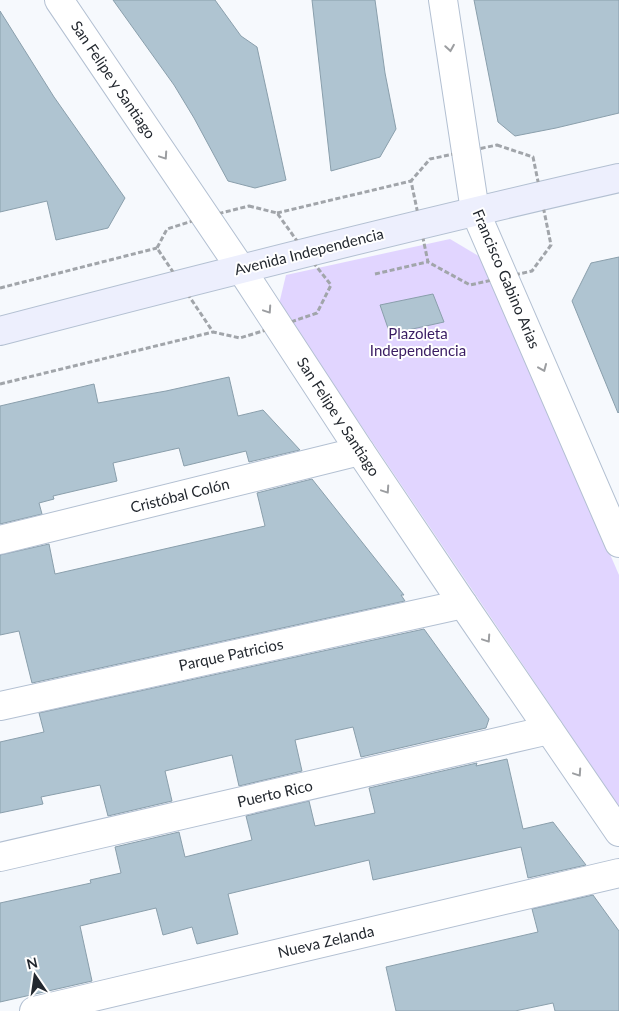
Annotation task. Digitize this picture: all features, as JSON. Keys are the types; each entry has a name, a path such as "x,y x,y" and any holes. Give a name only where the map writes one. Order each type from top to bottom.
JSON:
{"main road":[{"name":"Avenida Independencia","path":"0,330 305,252 619,178"}],"street":[{"name":"San Felipe y Santiago","path":"59,0 241,269 462,604 619,832"},
{"name":"Francisco Gabino Arias","path":"443,0 475,211 619,543"},
{"name":"Cristóbal Colón","path":"0,540 360,452"},
{"name":"Parque Patricios","path":"0,706 462,604"},
{"name":"Puerto Rico","path":"0,857 549,730"},
{"name":"Nueva Zelanda","path":"34,1011 619,873"}],"path":[{"path":"0,288 157,248 167,230 205,217 249,206 277,214 411,181 430,159 497,145 533,157 551,245 532,271 470,285 428,262 411,181"},
{"path":"0,384 213,332 240,338 317,313 331,285 277,214"},
{"path":"157,248 213,332"}],"green space":[{"name":"Plazoleta Independencia","path":"450,239 482,258 619,575 619,807 279,304 286,275"}],"building":[{"path":"113,0 215,0 241,36 257,47 286,180 255,188 228,181 174,85"},
{"path":"312,0 375,0 385,73 396,129 380,157 331,171"},
{"path":"474,0 619,0 619,113 515,136 498,122"},
{"path":"0,11 54,97 125,198 108,228 56,240 47,201 0,212"},
{"path":"619,257 618,413 572,301 591,263"},
{"path":"433,294 444,322 390,334 380,305"},
{"path":"229,377 238,416 263,410 300,450 249,462 246,451 184,466 179,448 113,463 117,481 53,496 54,499 39,503 42,514 0,524 0,406 94,384 98,403"},
{"path":"312,479 404,595 401,595 405,601 32,683 19,631 0,635 0,555 49,544 55,574 265,526 257,493"},
{"path":"424,629 489,719 486,728 361,757 353,727 295,740 302,771 239,786 232,755 165,771 172,801 108,816 100,785 41,797 43,804 0,813 0,742 44,732 39,713"},
{"path":"507,759 523,829 553,822 586,865 528,878 521,847 373,880 369,860 228,894 238,934 197,944 192,927 163,935 156,908 80,926 92,981 0,1002 0,903 91,883 90,880 121,873 115,847 179,832 185,857 252,840 246,816 309,801 315,826 375,813 369,788 477,763 476,766"},
{"path":"593,895 619,931 619,1011 555,1011 553,1003 515,1011 396,1011 386,967 538,932 532,909"}]}
